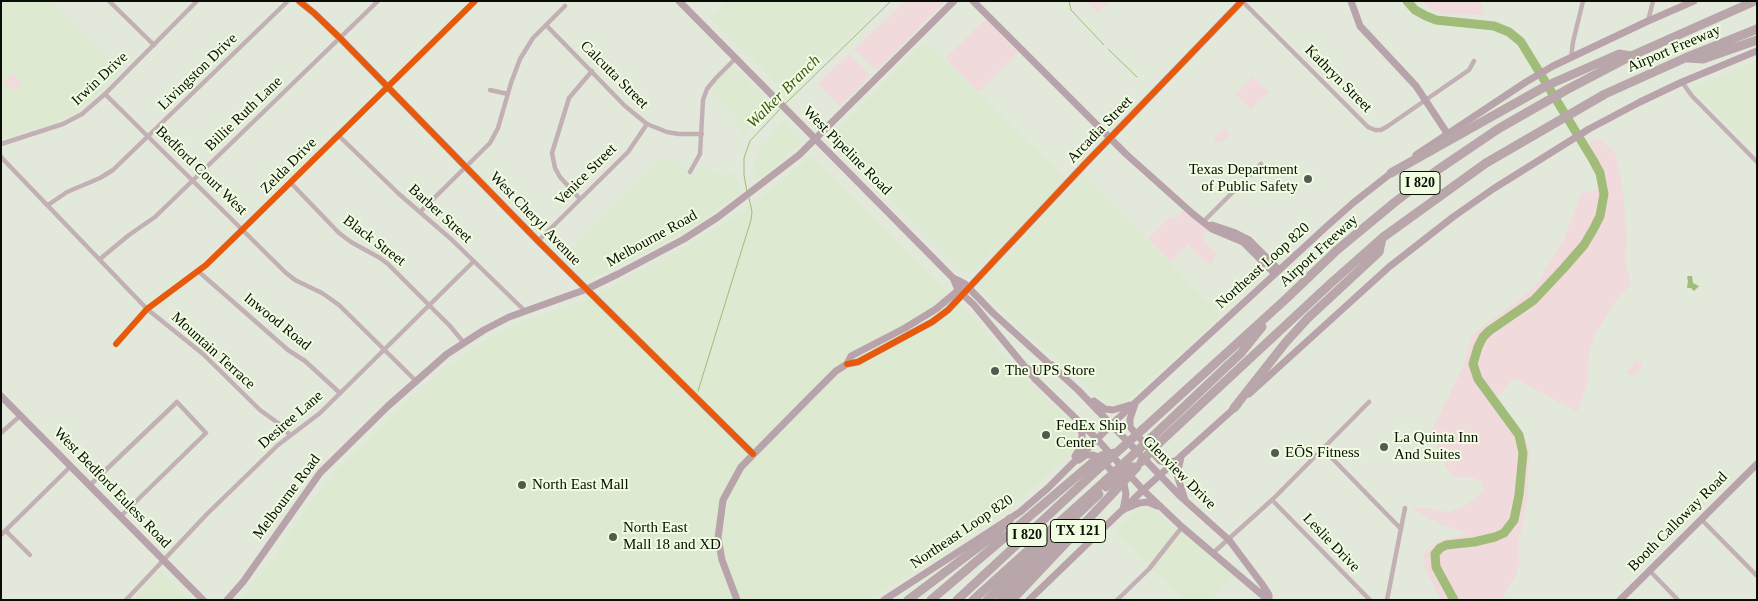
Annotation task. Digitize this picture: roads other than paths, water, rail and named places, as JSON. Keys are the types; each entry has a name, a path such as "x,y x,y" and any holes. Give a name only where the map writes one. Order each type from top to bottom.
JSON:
{"highway":[{"name":"Airport Freeway","path":"956,600 1094,467 1115,453 1143,429 1337,250 1395,202 1498,129 1540,103 1631,56 1755,1"},
{"name":"Airport Freeway","path":"1012,600 1108,487 1137,466 1155,441 1382,238 1486,163 1550,124 1605,94 1757,28"},
{"path":"1685,58 1703,59 1757,40"},
{"path":"1391,173 1562,78 1619,54 1631,56"},
{"path":"1234,408 1286,342 1308,318 1379,252 1382,238"},
{"path":"973,600 1108,487 1241,353 1287,298"},
{"path":"932,600 1094,467"},
{"path":"1000,600 1105,495 1108,487"},
{"name":"I 820","path":"987,600 1108,487"},
{"path":"908,600 993,536 1010,519"}],"main road":[{"name":"West Cheryl Avenue","path":"299,1 340,38 752,454"},
{"name":"West Pipeline Road","path":"680,1 954,278 967,287 993,314 1052,365 1112,424"},
{"name":"Melbourne Road","path":"227,600 243,582 320,473 447,354 464,342 509,317 587,289 684,239 740,201 792,160 816,138 954,1"},
{"path":"973,1 1139,166 1205,223 1233,232 1249,240 1277,272"},
{"name":"Arcadia Street","path":"737,600 722,560 719,530 723,500 736,474 752,454 822,384 847,364 851,356 905,328 967,287 1242,1"},
{"path":"1350,1 1364,31 1403,70 1426,100 1447,133"},
{"name":"Northeast Loop 820","path":"884,600 1010,519 1048,488 1112,424 1277,272 1353,203 1391,173 1447,133 1553,66 1694,1"},
{"path":"1029,600 1160,475 1335,315 1412,248 1493,189 1589,130 1682,82 1757,51"},
{"name":"West Pipeline Road","path":"954,278 961,292 1025,367 1097,439"},
{"path":"1025,367 1042,372 1052,365"},
{"path":"1078,390 1105,408 1113,410 1135,404"},
{"name":"West Bedford Euless Road","path":"1,396 203,600"},
{"path":"1135,404 1130,419 1130,428 1160,461 1171,463 1181,457"},
{"path":"1072,463 1080,450 1082,441 1082,432 1075,417"},
{"name":"Glenview Drive","path":"1112,424 1186,502 1229,540 1262,584 1269,595 1268,600"},
{"name":"Glenview Drive","path":"1097,439 1166,512 1268,600"},
{"path":"1065,470 1086,455 1099,457 1124,484 1126,494 1122,510"},
{"path":"1181,457 1177,475 1186,502"},
{"name":"Booth Calloway Road","path":"1620,600 1701,519 1755,469"},
{"path":"1122,510 1139,503 1148,502 1166,512"}],"street":[{"path":"109,1 154,45"},
{"name":"Irwin Drive","path":"1,144 51,129 74,119 91,108 197,1"},
{"name":"Livingston Drive","path":"48,205 67,192 107,174 148,137 288,1"},
{"name":"Billie Ruth Lane","path":"100,259 155,216 193,181 378,1"},
{"name":"Zelda Drive","path":"116,344 147,310 198,271 243,229 476,1"},
{"name":"Kathryn Street","path":"1242,1 1368,127 1375,130 1381,130 1388,126 1470,70 1474,61"},
{"path":"1571,58 1583,1"},
{"path":"1648,21 1654,1"},
{"path":"420,212 495,136 520,59 533,38 564,6"},
{"name":"Calcutta Street","path":"546,25 625,106 647,124 666,132 702,134"},
{"path":"690,172 700,154 702,107 707,89 736,58"},
{"path":"580,199 560,177 555,168 552,153 569,98 592,71"},
{"path":"1682,82 1692,96 1757,162"},
{"path":"490,90 508,94"},
{"name":"Bedford Court West","path":"105,94 295,280 322,293 339,305 416,381"},
{"name":"Venice Street","path":"538,240 628,152 647,124"},
{"name":"Barber Street","path":"338,135 524,311"},
{"name":"Mountain Terrace","path":"1,157 147,310 203,354 260,410 278,423 290,435"},
{"path":"1205,223 1261,164"},
{"name":"Black Street","path":"290,182 339,233 388,264 464,342"},
{"name":"Desiree Lane","path":"126,600 207,514 290,435 316,416 340,394 474,262"},
{"name":"Inwood Road","path":"198,271 288,350 305,361 340,394"},
{"path":"90,485 177,402 206,433 120,516"},
{"path":"1213,553 1273,499 1369,402"},
{"path":"1,433 21,415"},
{"path":"1326,452 1401,529"},
{"path":"1,535 71,466"},
{"name":"Leslie Drive","path":"1275,503 1370,600"},
{"path":"1387,600 1405,508"},
{"path":"1701,519 1757,576"},
{"path":"1117,600 1158,558 1182,527"},
{"path":"6,531 30,555"},
{"path":"1649,570 1678,600"}],"waterway":[{"name":"Walker Branch","path":"785,104 891,1"},
{"path":"1069,1 1071,10 1104,45"},
{"path":"1407,1 1415,10 1436,20 1494,26 1509,32 1521,42 1593,160 1600,173 1604,194 1600,216 1584,245 1534,300 1489,331 1483,337 1478,347 1473,364 1478,379 1519,435 1523,453 1519,495 1514,520 1504,533 1474,542 1446,545 1435,554 1436,567 1454,600"},
{"path":"1108,49 1137,77"},
{"name":"Walker Branch","path":"747,192 744,158 750,141 780,109"},
{"name":"Walker Branch","path":"698,391 751,220 752,212 749,198"}],"place":[{"name":"Texas Department of Public Safety","path":"1308,179"},
{"name":"The UPS Store","path":"995,371"},
{"name":"FedEx Ship Center","path":"1046,435"},
{"name":"La Quinta Inn And Suites","path":"1384,447"},
{"name":"EŌS Fitness","path":"1275,453"},
{"name":"North East Mall","path":"522,485"},
{"name":"North East Mall 18 and XD","path":"613,537"}]}
